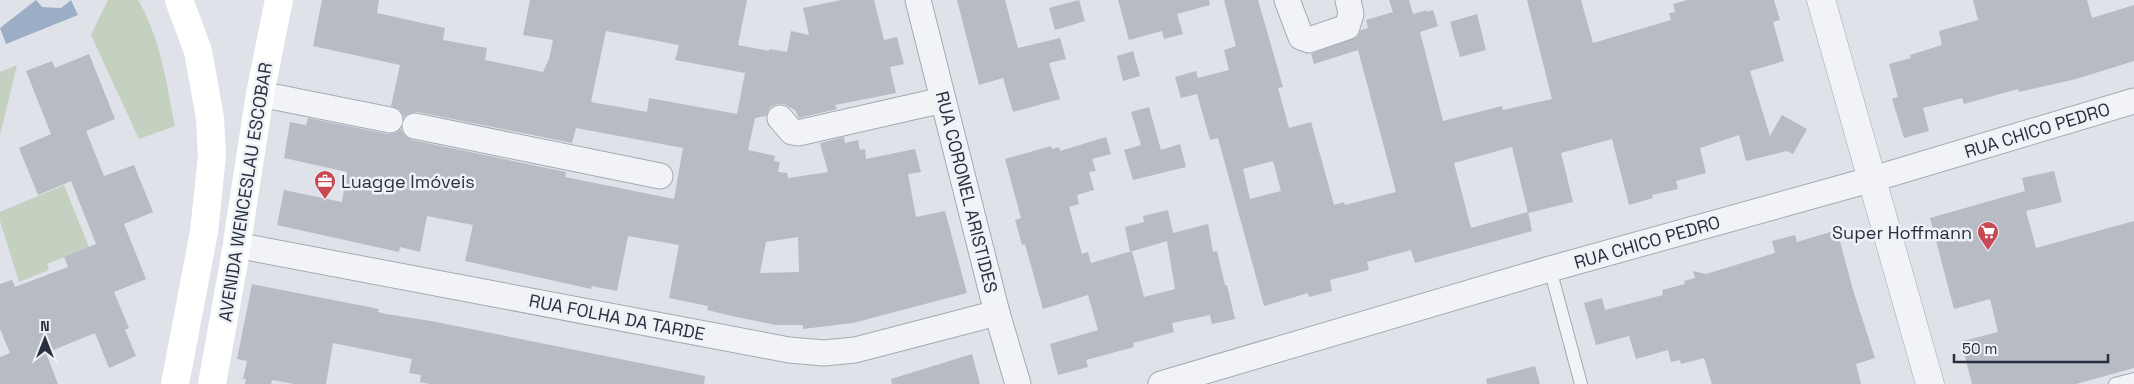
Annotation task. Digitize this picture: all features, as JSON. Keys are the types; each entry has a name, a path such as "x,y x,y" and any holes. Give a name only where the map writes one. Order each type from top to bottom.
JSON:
{"main road":[{"name":"AVENIDA WENCESLAU ESCOBAR","path":"175,384 204,232 212,156 210,118 198,51 179,0"},
{"name":"AVENIDA WENCESLAU ESCOBAR","path":"212,384 260,94 279,0"}],"street":[{"name":"RUA CORONEL ARISTIDES","path":"918,0 997,313 1018,384"},
{"path":"1287,0 1301,37 1309,40 1347,27 1351,14 1348,0"},
{"path":"1821,0 1930,384"},
{"path":"260,94 390,120"},
{"path":"780,118 792,132 798,133 944,100"},
{"name":"RUA CHICO PEDRO","path":"1161,384 1550,269 1873,179 2134,101"},
{"path":"415,126 660,176"},
{"name":"RUA FOLHA DA TARDE","path":"236,245 789,350 824,353 854,350 997,313"}],"lane":[{"path":"1550,269 1581,384"},
{"path":"2115,384 2134,379"}],"green space":[{"path":"108,0 138,0 146,15 157,45 175,126 139,139 91,35"},
{"path":"17,65 0,135 0,72"},
{"path":"64,185 89,247 47,264 49,270 19,282 0,221 0,212"}],"water":[{"path":"36,0 42,7 61,8 71,0 78,15 6,44 0,28"}],"building":[{"path":"322,0 379,0 377,13 445,28 443,40 487,48 485,60 543,72 549,59 553,40 523,35 530,0 747,0 738,45 769,51 769,49 787,52 791,31 809,35 803,8 841,0 874,0 884,40 897,37 904,64 890,67 896,93 835,105 837,109 799,118 795,110 784,104 777,104 770,107 766,116 755,118 748,150 775,156 774,161 780,162 778,172 787,173 788,178 828,172 820,143 844,137 845,143 858,140 860,150 865,149 866,159 915,149 921,172 908,174 916,217 945,211 967,293 853,323 803,329 803,325 776,325 707,310 708,306 669,298 679,245 628,236 617,291 592,286 591,289 465,261 473,225 427,216 420,252 400,247 399,252 277,225 284,190 342,202 347,172 284,158 290,122 306,125 308,118 387,134 395,133 401,129 405,136 412,140 566,172 565,177 674,199 683,148 576,128 572,143 418,112 410,113 404,117 400,110 391,106 400,65 313,46","holes":["606,31 679,45 675,60 745,73 737,114 649,98 647,112 591,102","798,237 799,272 760,273 766,242"]},
{"path":"957,0 1005,0 1018,48 1060,38 1066,59 1049,63 1060,99 1013,112 1003,78 979,85"},
{"path":"1079,0 1085,21 1055,30 1049,8"},
{"path":"1118,0 1209,0 1210,5 1177,14 1183,34 1164,39 1162,31 1129,40"},
{"path":"1224,0 1258,0 1283,87 1278,88 1289,128 1311,122 1334,205 1344,202 1345,205 1396,192 1358,50 1314,64 1311,54 1357,37 1361,30 1368,28 1366,20 1393,12 1389,0 1409,0 1413,14 1433,10 1438,26 1420,32 1443,121 1502,106 1503,110 1552,99 1527,0 1581,0 1593,43 1671,20 1669,13 1675,12 1673,4 1687,0 1774,0 1780,20 1773,22 1784,61 1750,71 1770,136 1782,115 1807,129 1793,154 1787,151 1746,161 1739,135 1700,148 1706,173 1676,181 1678,189 1652,195 1653,198 1629,205 1612,139 1561,153 1573,202 1528,213 1532,231 1415,263 1411,250 1367,262 1369,270 1330,280 1332,291 1309,297 1308,293 1264,306 1218,138 1210,140 1197,94 1181,98 1175,77 1196,71 1198,78 1229,70 1224,50 1236,46","holes":["1512,147 1528,212 1471,228 1454,163","1273,161 1281,191 1250,199 1243,169"]},
{"path":"1973,0 2087,0 2092,18 2134,5 2134,61 2076,79 2019,92 2018,89 1964,104 1962,98 1923,108 1929,131 1904,138 1892,99 1898,97 1889,64 1911,58 1910,55 1942,45 1939,31 1978,20"},
{"path":"1477,14 1486,50 1460,57 1450,22"},
{"path":"1133,51 1140,76 1123,81 1117,56"},
{"path":"89,54 115,119 86,131 104,176 134,165 153,212 124,224 146,279 114,292 129,328 125,330 136,356 109,368 95,333 46,353 58,384 0,384 0,357 10,353 0,329 0,284 12,280 15,287 68,267 64,257 96,244 71,181 38,195 19,148 51,134 26,71 52,61 55,68"},
{"path":"1149,107 1161,150 1180,144 1186,167 1133,180 1124,150 1141,145 1131,112"},
{"path":"1106,137 1111,154 1092,159 1096,171 1089,172 1094,190 1077,195 1079,204 1069,207 1082,254 1088,252 1091,263 1130,252 1125,227 1144,222 1143,216 1168,210 1173,233 1208,224 1213,252 1217,251 1235,319 1212,324 1210,315 1172,323 1174,332 1133,343 1134,347 1086,360 1088,367 1058,375 1050,344 1098,330 1088,295 1043,309 1025,244 1022,245 1015,220 1021,218 1005,159 1051,146 1052,149 1059,147 1060,151","holes":["1167,241 1175,289 1144,297 1132,251"]},
{"path":"2054,171 2062,202 2026,211 2036,248 2134,221 2134,368 2076,384 1972,384 1963,349 1965,349 1963,341 1998,332 1990,299 1954,309 1930,218 2025,191 2022,178"},
{"path":"1837,230 1853,290 1875,358 1856,364 1861,384 1712,384 1704,358 1681,364 1680,360 1671,362 1668,350 1636,359 1629,336 1596,345 1584,303 1602,298 1605,310 1663,295 1662,290 1685,284 1684,281 1695,278 1693,271 1706,274 1775,253 1772,241 1795,235 1797,242"},
{"path":"252,284 379,309 378,312 386,314 431,321 705,376 704,384 429,384 420,382 421,375 409,373 412,359 333,343 326,384 294,384 272,380 271,384 245,384 246,379 243,379 247,361 237,359"},
{"path":"972,354 980,384 892,384 891,379"},
{"path":"1535,366 1540,384 1487,384 1486,379"}],"place":[{"name":"Luagge Imóveis","path":"325,200"},
{"name":"Super Hoffmann","path":"1988,251"}]}
